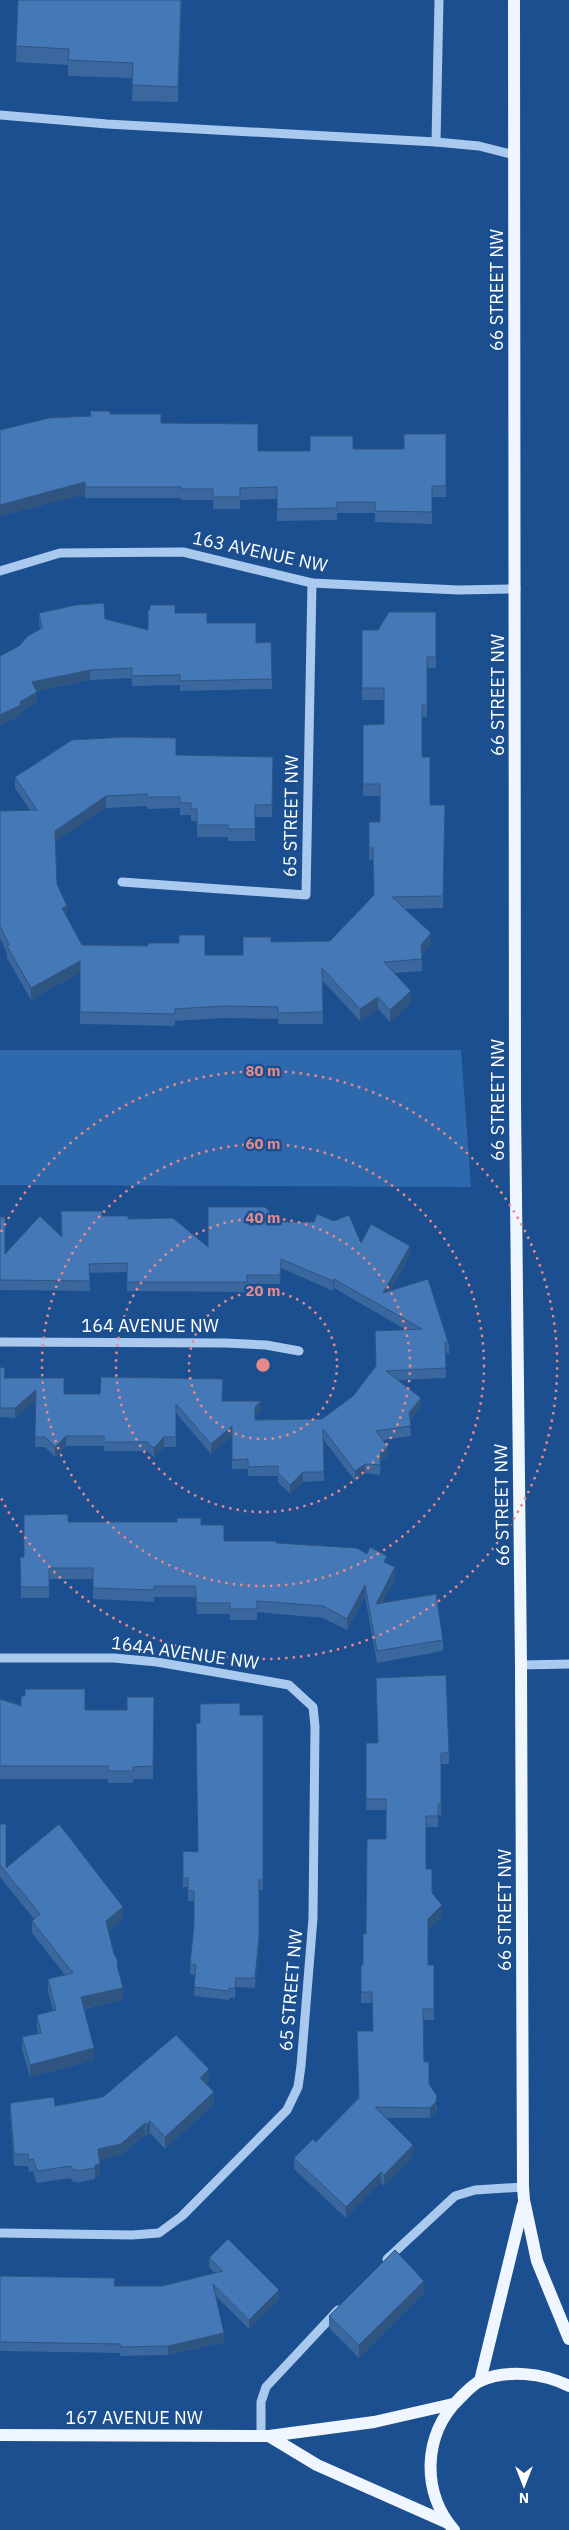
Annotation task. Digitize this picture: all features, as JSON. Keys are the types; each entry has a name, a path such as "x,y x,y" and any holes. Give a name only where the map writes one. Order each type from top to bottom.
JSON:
{"main road":[{"name":"66 STREET NW","path":"514,0 515,1105 521,1665 523,2187 537,2261 569,2339"},
{"name":"66 STREET NW","path":"480,2381 524,2200"},
{"path":"451,2526 439,2508 433,2490 430,2471 431,2452 436,2433 453,2404 480,2381 520,2374 553,2379 569,2386"},
{"name":"167 AVENUE NW","path":"0,2435 265,2436 374,2422 453,2404"},
{"path":"265,2436 317,2465 451,2526"}],"street":[{"path":"436,142 439,0"},
{"path":"0,115 106,124 436,142 479,146 514,155"},
{"name":"163 AVENUE NW","path":"0,571 60,553 183,552 312,583 450,590 516,589"},
{"name":"65 STREET NW","path":"122,882 306,895 312,583"},
{"name":"164 AVENUE NW","path":"0,1342 226,1343 266,1345 299,1351"},
{"name":"164A AVENUE NW","path":"0,1658 114,1658 157,1662 289,1686 302,1695"},
{"path":"521,1665 569,1664"},
{"name":"65 STREET NW","path":"0,2233 132,2235 159,2233 182,2216 287,2110 298,2087 313,1899 315,1726 313,1707 302,1695"},
{"path":"377,2269 454,2196 475,2190 523,2187"},
{"path":"265,2436 261,2402 266,2387 345,2302"}],"shaded area":[{"path":"0,1050 461,1050 471,1187 0,1185"}],"building":[{"path":"18,0 181,0 178,87 132,85 133,63 68,60 69,49 16,46"},
{"path":"90,411 110,411 110,414 161,414 161,423 258,424 258,451 310,451 310,436 353,436 353,449 404,449 404,434 446,434 446,486 432,486 432,512 375,511 375,502 337,502 337,508 277,509 277,487 240,488 240,497 213,497 213,489 85,487 85,482 0,505 0,430 49,418 91,416"},
{"path":"104,603 105,619 148,630 148,610 150,610 150,605 175,605 175,613 207,613 207,623 256,623 256,643 271,642 272,679 180,681 180,675 132,676 132,668 90,670 32,682 37,692 20,702 21,705 0,715 0,656 19,646 28,636 42,628 39,613 76,605"},
{"path":"389,612 436,612 436,657 427,657 427,705 422,705 422,757 430,757 430,805 445,805 443,896 392,897 431,933 421,945 422,959 384,962 411,991 390,1010 378,997 360,1009 322,968 323,1012 278,1013 278,1007 223,1006 175,1009 175,1014 80,1012 80,961 31,988 7,946 9,945 0,926 0,811 37,810 15,777 72,740 125,737 176,738 176,755 273,757 272,805 255,805 255,829 228,829 228,825 197,825 197,809 191,809 191,803 180,803 180,797 147,797 147,794 106,796 55,831 57,884 67,906 62,908 82,945 148,946 148,943 179,943 179,935 205,935 205,955 243,955 243,937 271,937 271,942 330,941 374,895 373,848 369,848 369,822 380,822 380,784 363,784 363,725 384,724 384,688 362,688 362,630 378,630"},
{"path":"208,1207 265,1207 279,1222 314,1222 317,1214 334,1221 349,1215 361,1243 371,1224 410,1246 383,1293 428,1279 449,1345 445,1342 446,1368 386,1371 421,1398 409,1413 411,1426 376,1431 388,1447 381,1452 380,1465 365,1464 355,1471 323,1429 324,1472 303,1472 290,1485 278,1473 278,1466 248,1467 248,1459 232,1460 232,1426 211,1444 176,1404 176,1437 164,1437 154,1448 147,1442 104,1442 104,1436 66,1436 55,1447 45,1437 35,1437 36,1390 15,1408 0,1408 0,1367 5,1368 4,1378 64,1378 64,1394 100,1394 101,1377 223,1379 222,1401 261,1401 255,1407 255,1420 322,1419 353,1396 376,1366 375,1331 422,1329 334,1279 333,1281 281,1259 280,1275 247,1275 247,1282 127,1282 127,1263 89,1264 90,1281 0,1280 0,1217 5,1217 5,1254 40,1216 62,1237 61,1211 102,1211 102,1216 128,1216 128,1219 173,1218 208,1247"},
{"path":"68,1514 68,1522 177,1522 177,1518 201,1518 201,1525 224,1525 224,1541 276,1541 276,1543 357,1548 367,1554 370,1547 387,1556 384,1562 395,1567 376,1604 436,1594 443,1640 377,1651 365,1585 347,1619 323,1606 257,1601 257,1609 230,1609 230,1603 197,1603 195,1586 154,1586 154,1590 93,1588 93,1568 49,1568 49,1587 21,1587 20,1557 24,1557 24,1515"},
{"path":"446,1675 449,1753 441,1753 441,1804 438,1804 438,1816 426,1816 426,1869 432,1869 432,1893 442,1905 428,1919 428,1965 434,1965 434,2009 423,2009 424,2062 429,2062 429,2084 437,2096 436,2102 430,2108 375,2107 413,2145 384,2175 381,2172 346,2207 294,2158 313,2139 316,2142 359,2098 357,2031 373,2031 372,1992 361,1992 361,1965 363,1965 363,1934 366,1934 367,1839 386,1839 386,1799 366,1799 366,1743 378,1743 376,1678"},
{"path":"25,1689 85,1689 85,1710 127,1710 127,1697 154,1697 153,1766 133,1767 133,1771 108,1771 108,1766 0,1766 0,1699 21,1706 21,1696 25,1696"},
{"path":"240,1703 240,1715 263,1715 263,1880 259,1880 259,1937 255,1978 236,1978 235,1989 229,1988 229,1991 194,1987 196,1965 190,1964 194,1924 194,1891 188,1891 188,1878 183,1878 183,1851 198,1852 196,1723 200,1723 200,1704"},
{"path":"0,1824 6,1824 6,1868 59,1824 123,1907 106,1921 114,1954 118,1961 117,1965 123,1988 81,1997 94,2048 30,2065 22,2037 41,2033 37,2015 56,2010 48,1979 73,1973 32,1921 40,1914 0,1865"},
{"path":"176,2035 209,2069 200,2078 214,2092 165,2137 150,2121 146,2125 145,2123 121,2144 98,2149 100,2164 95,2165 95,2168 77,2171 76,2169 72,2170 71,2166 37,2171 33,2159 29,2160 28,2154 14,2154 10,2103 54,2097 55,2106 103,2097"},
{"path":"228,2239 279,2290 249,2320 213,2284 224,2333 168,2346 120,2347 120,2344 0,2342 0,2276 115,2278 114,2286 162,2286 223,2271 209,2258"},
{"path":"395,2250 424,2281 359,2345 329,2316"}]}
